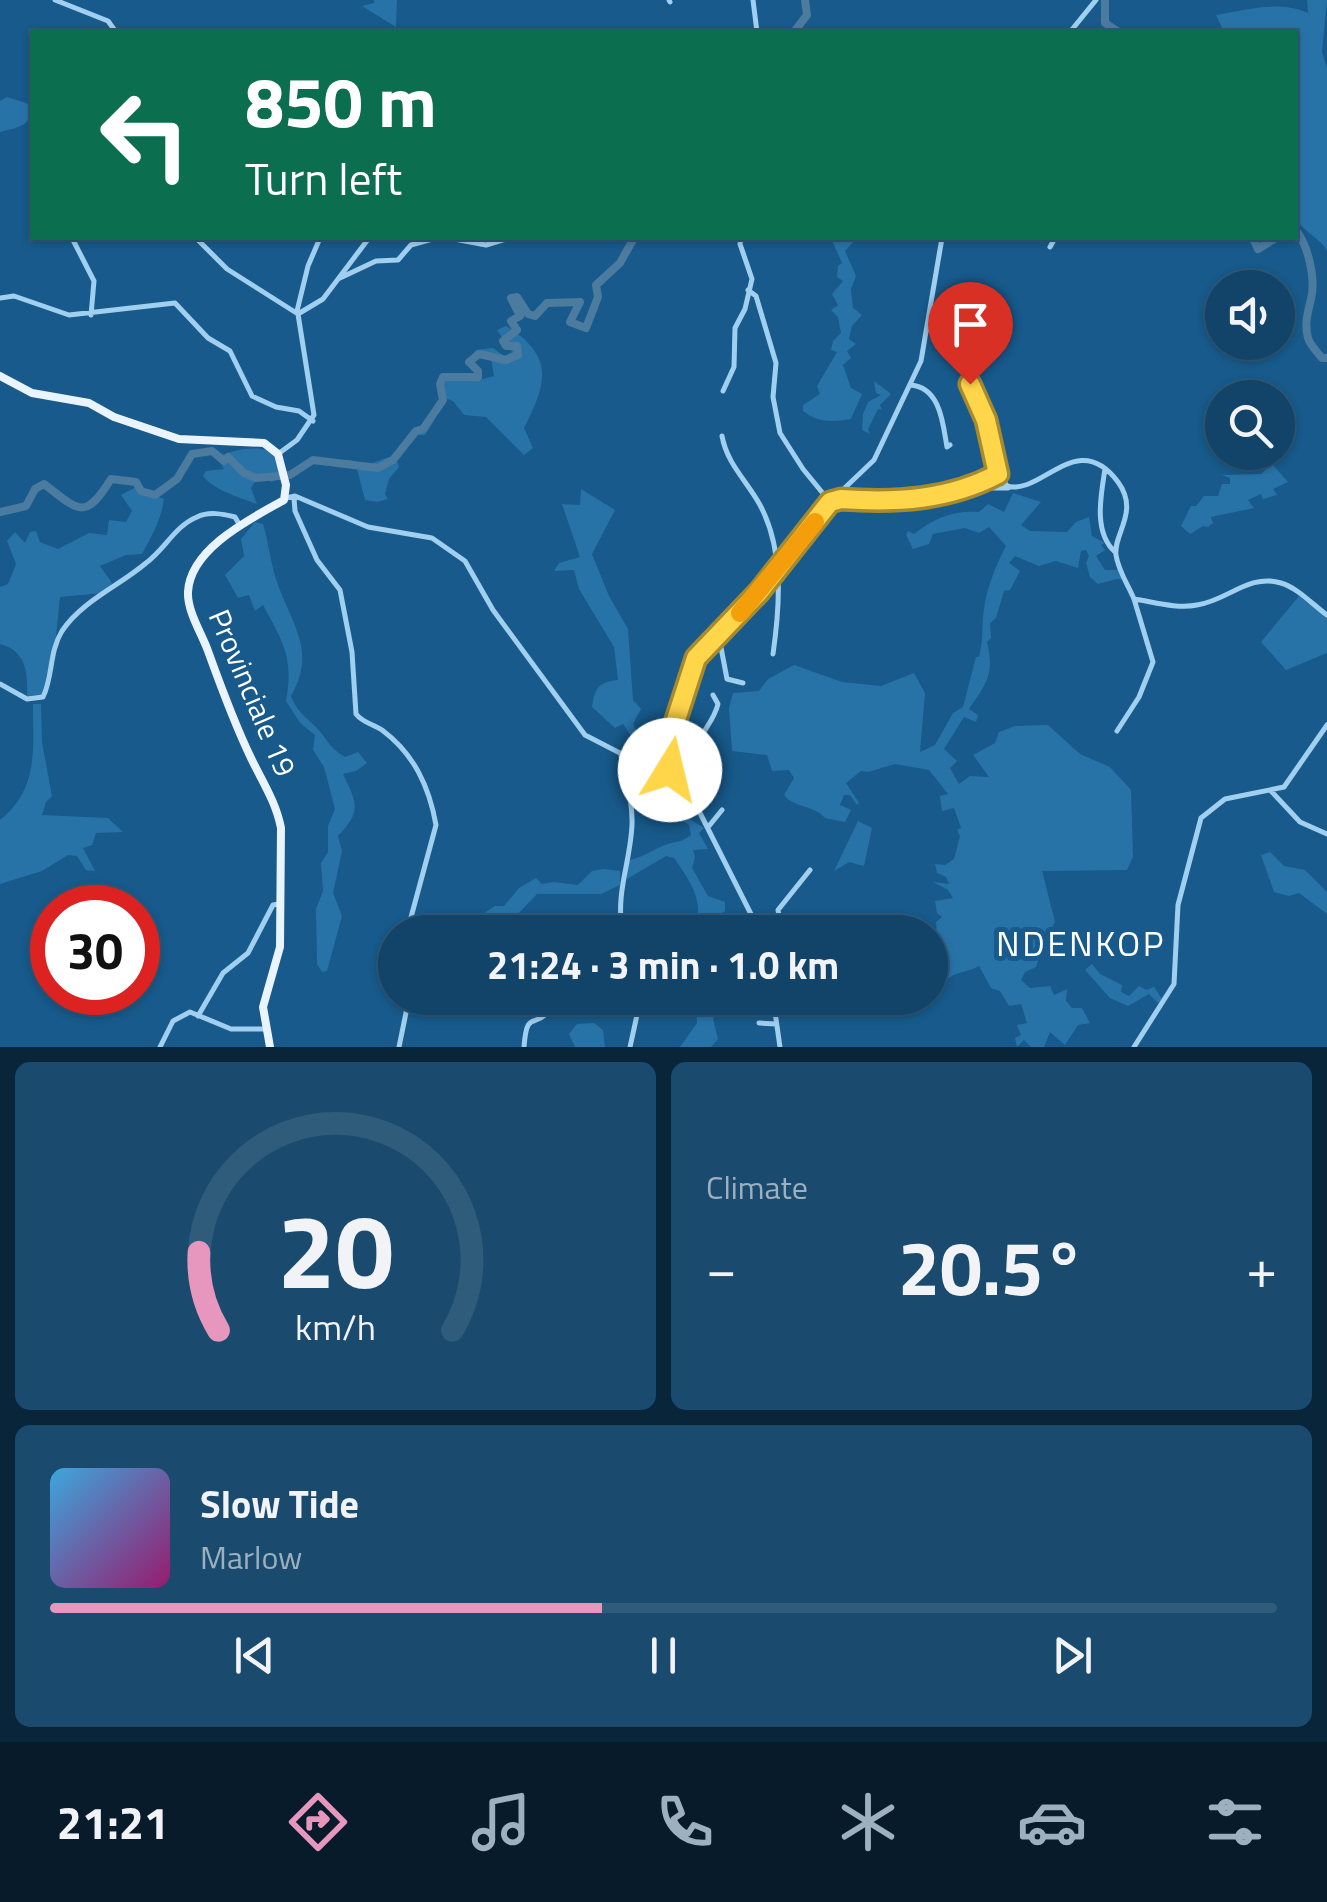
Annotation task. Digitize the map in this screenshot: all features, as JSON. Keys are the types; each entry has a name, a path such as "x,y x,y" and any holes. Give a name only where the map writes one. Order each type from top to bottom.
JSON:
{"main road":[{"path":"0,376 32,393 89,403 114,417 179,440 264,443 278,454 290,497"},
{"name":"Provinciale 19","path":"270,1047 264,1003 281,943 282,838 278,814 241,738 188,596 204,559 238,524 290,497"}],"street":[{"path":"55,0 108,21 115,30"},
{"path":"753,0 757,30"},
{"path":"1072,30 1096,0"},
{"path":"73,240 93,275 90,315"},
{"path":"198,240 235,275 297,313"},
{"path":"278,454 298,440 312,421 312,396 297,313 308,266 319,240"},
{"path":"297,313 316,305 368,240"},
{"path":"340,278 376,261 398,260 412,246 430,240"},
{"path":"462,240 486,244 502,240"},
{"path":"723,390 734,366 735,328 745,309 752,279 741,240"},
{"path":"675,790 668,764 672,738 696,658 738,615 830,502 874,460 921,361 942,240"},
{"path":"1050,247 1054,240"},
{"path":"748,290 756,296 776,363 772,393 782,438 830,502"},
{"path":"0,298 16,296 62,314 90,315 164,302 175,304 208,338 230,351 252,396 276,407 301,412 312,421"},
{"path":"928,323 935,341 961,368 981,405 998,474 1012,488"},
{"path":"912,386 930,393 944,420 947,447 950,444"},
{"path":"722,436 728,458 760,505 772,537 777,567 773,654"},
{"path":"830,502 910,500 970,488 1021,488 1070,463 1092,462 1120,484 1125,497 1124,524 1115,552"},
{"path":"1105,469 1102,522 1106,542 1115,552 1134,598 1152,662 1139,697 1118,731"},
{"path":"970,488 998,474"},
{"path":"290,497 368,527 432,538 454,552 469,566 493,610 580,730 649,768 687,798 709,826 752,915"},
{"path":"290,497 317,560 340,590 352,652 356,714 382,731 413,760 435,817 412,915"},
{"path":"0,684 22,697 43,698 55,646 80,612 148,562 178,529 194,518 209,513 230,515 238,524"},
{"path":"1134,598 1196,606 1245,584 1278,582 1327,615"},
{"path":"736,602 738,615"},
{"path":"718,637 727,679 744,682"},
{"path":"672,738 696,753 699,736 714,720 718,704 713,695"},
{"path":"1134,1047 1174,984 1176,919 1201,818 1228,798 1285,786 1327,726"},
{"path":"620,915 618,904 632,824 630,789 621,756"},
{"path":"687,798 705,786"},
{"path":"1271,791 1300,822 1327,834"},
{"path":"709,826 722,810"},
{"path":"779,915 778,910 810,870"},
{"path":"198,1016 219,978 248,953 272,905 279,904"},
{"path":"160,1047 178,1017 190,1012 231,1030 265,1029"},
{"path":"399,1047 406,1015"},
{"path":"524,1047 527,1023 546,1015"},
{"path":"630,1047 637,1015"},
{"path":"776,1015 780,1047"},
{"path":"759,1024 777,1024"}],"shaded area":[{"path":"374,0 397,0 396,27 362,6"},
{"path":"1307,0 1327,0 1322,52 1327,68 1327,251 1298,220 1298,30 1223,30 1216,15 1274,7 1308,13"},
{"path":"7,97 30,104 30,118 23,125 0,132 0,101"},
{"path":"832,240 855,240 845,251 856,276 851,289 853,308 862,315 852,326 849,339 856,344 847,351 851,358 843,365 851,388 862,394 851,419 820,420 803,411 803,405 820,394 817,386 837,352 831,350 841,333 838,317 831,310 838,305 832,294 843,281 837,277 842,263"},
{"path":"506,326 533,348 542,371 538,397 524,428 533,448 524,455 486,417 464,415 453,401 445,398 442,384 446,379 480,380 494,376 491,358 472,355 476,350 493,348 504,356 512,352 497,330"},
{"path":"874,381 891,394 880,405 882,410 878,409 868,429 870,434 862,430 863,414 868,402 881,395 876,393"},
{"path":"430,417 435,419 425,435 416,435 396,459 399,467 389,479 385,494 388,499 365,500 357,469 336,465 340,460 350,460 364,466 392,456 418,431 424,432"},
{"path":"212,449 222,455 248,449 268,451 277,459 283,478 271,482 264,477 256,480 251,488 257,504 235,496 203,476 206,471 224,469 216,455 203,450"},
{"path":"1277,470 1288,482 1273,489 1277,495 1263,499 1261,494 1248,500 1254,508 1211,517 1213,523 1208,527 1190,534 1181,526 1191,506 1196,506 1204,496 1218,496 1222,484 1230,484 1230,478 1222,475"},
{"path":"134,488 164,499 149,541 142,554 126,555 100,566 112,583 103,593 60,597 56,636 42,695 27,696 24,664 9,647 0,644 0,587 8,584 16,564 7,541 15,532 25,543 30,532 36,531 40,542 58,549 89,533 107,535 109,520 126,522 132,511 121,495"},
{"path":"581,489 615,510 592,554 628,629 633,700 641,709 633,724 641,740 636,744 623,724 615,728 592,707 599,687 618,680 614,647 579,589 574,570 554,571 559,563 580,557 562,504 580,505"},
{"path":"1013,493 1041,502 1021,525 1030,531 1067,532 1076,522 1089,517 1092,536 1105,543 1101,545 1105,550 1096,556 1105,570 1119,570 1124,580 1098,584 1090,577 1086,550 1081,551 1078,568 1056,561 1039,566 1015,556 1009,563 1020,571 1010,590 1004,591 996,618 990,623 989,671 969,709 978,715 976,722 964,717 944,749 957,761 950,768 959,784 970,776 989,777 973,755 995,743 999,732 1015,726 1048,725 1080,754 1110,767 1131,790 1133,857 1127,870 1042,871 1055,922 1036,967 1025,972 1021,980 1030,988 1050,986 1054,995 1067,989 1066,1001 1072,1008 1082,1008 1090,1023 1078,1025 1065,1045 1050,1032 1044,1047 1031,1047 1024,1040 1017,1047 1015,1038 1021,1035 1017,1025 1027,1023 1021,1004 1009,1006 1000,991 991,988 979,966 948,979 948,915 937,913 935,901 953,898 948,890 933,882 949,884 946,877 937,873 935,864 945,865 954,859 960,836 957,830 961,828 954,808 942,811 940,796 948,794 929,770 895,764 861,771 846,783 859,803 844,795 840,805 851,810 845,822 825,818 784,795 794,778 789,770 772,771 767,755 732,751 729,708 733,693 759,691 768,679 794,665 842,682 881,686 914,673 925,693 920,752 935,745 953,713 963,707 979,657 988,588 1006,546 989,527 979,533 965,528 933,534 929,544 913,549 906,535 945,516 979,512 988,504 1004,512"},
{"path":"255,522 263,524 276,578 300,640 302,666 291,696 294,703 337,752 345,757 358,752 367,763 343,774 355,806 351,820 338,836 342,851 333,893 342,916 327,971 322,972 317,964 316,909 323,891 321,863 328,852 328,826 335,809 324,767 313,750 315,735 300,723 286,701 288,661 276,630 263,605 255,611 249,595 238,598 225,575 244,556 241,539"},
{"path":"1299,596 1327,617 1327,653 1286,670 1261,642"},
{"path":"33,704 41,704 42,742 52,796 42,815 108,818 123,832 96,833 92,845 83,848 95,871 86,870 77,856 68,855 42,871 0,884 0,820 13,808 28,782 33,752"},
{"path":"688,818 704,828 699,833 708,849 693,850 692,868 708,896 725,902 720,915 698,915 691,885 674,858 666,856 627,879 625,868 630,860 691,835 689,825 679,819"},
{"path":"858,821 872,828 864,866 849,862 834,871"},
{"path":"1270,852 1284,866 1305,870 1327,892 1327,914 1299,893 1289,896 1274,892 1261,855"},
{"path":"592,871 620,871 620,885 601,894 537,894 517,915 481,915 495,906 504,906 519,888 536,878 542,884 578,885"},
{"path":"1092,964 1100,974 1122,985 1121,992 1129,996 1139,986 1146,990 1154,987 1162,999 1158,1003 1149,994 1128,1006 1110,998 1085,970"},
{"path":"696,1015 715,1015 718,1039 711,1047 680,1047 697,1023"},
{"path":"594,1023 603,1030 605,1047 575,1047 569,1034 577,1024"}],"waterway":[{"path":"796,30 807,15 805,0"},
{"path":"1105,0 1105,23 1116,30"},
{"path":"1298,234 1312,272 1308,338 1322,358 1327,358"},
{"path":"0,512 26,506 35,489 44,484 81,507 94,501 111,479 136,482 141,491 155,495 177,479 192,454 212,451 224,461 228,457 244,473 256,478 290,475 313,460 378,468 393,460 416,431 423,429 443,400 443,377 478,377 478,371 469,362 479,354 506,360 518,355 517,346 506,346 503,341 517,330 511,321 520,316 511,298 517,297 528,314 535,316 547,303 580,302 570,322 586,328 598,297 596,285 620,263 633,240"},
{"path":"1254,240 1258,249 1273,240"}],"slow traffic":[{"path":"740,613 815,522"}],"district":[{"name":"NDENKOP","path":"1081,944"}],"route":[{"path":"670,770 672,732 696,658 759,592 830,502 910,500 960,492 998,474 986,420 970,384"}]}
